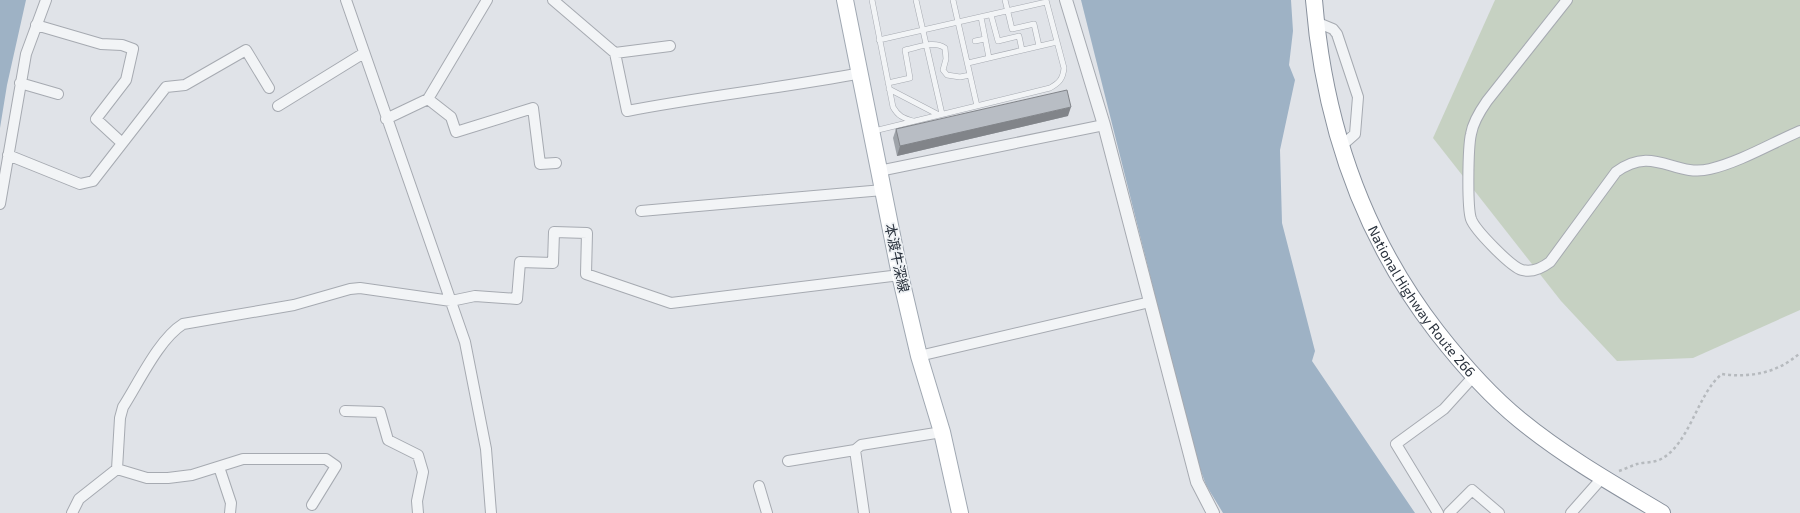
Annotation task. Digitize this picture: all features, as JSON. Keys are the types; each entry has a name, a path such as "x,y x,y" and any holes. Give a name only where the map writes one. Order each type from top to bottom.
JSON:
{"main road":[{"name":"本渡牛深線","path":"845,0 861,73 871,132 900,275 919,356 942,432 960,513"},
{"name":"National Highway Route 266","path":"1314,0 1319,49 1340,144 1357,195 1390,264 1414,303 1473,377 1525,424 1552,445 1602,478 1662,513"}],"street":[{"path":"0,204 26,54 46,0"},
{"path":"346,0 465,342 486,449 491,513"},
{"path":"386,118 428,99 488,0"},
{"path":"553,0 615,53 627,111 680,101 809,83 861,73"},
{"path":"1066,0 1104,125 1197,482 1209,513"},
{"path":"1567,0 1487,101 1476,117 1470,134 1469,206 1471,220 1478,230 1516,267 1532,271 1540,269 1550,262 1616,172 1625,165 1644,160 1658,161 1689,170 1708,170 1724,165 1800,131"},
{"path":"1316,22 1333,29 1338,34 1358,97 1355,134 1347,141 1340,144"},
{"path":"36,25 101,44 122,45 133,49 126,80 96,119 122,143"},
{"path":"615,53 670,46"},
{"path":"8,155 80,184 86,184 93,181 166,87 185,85 246,50 269,88"},
{"path":"278,106 364,53"},
{"path":"20,83 58,94"},
{"path":"428,99 451,117 456,132 532,108 540,164 556,163"},
{"path":"879,171 1104,125"},
{"path":"641,211 883,190"},
{"path":"72,513 78,499 117,469 120,418 123,407 164,341 172,330 183,324 294,305 350,289 360,288 451,302 475,296 517,299 520,262 553,263 554,232 587,233 586,274 671,303 900,275"},
{"path":"919,356 1150,302"},
{"path":"1438,513 1396,444 1444,409 1473,377"},
{"path":"345,411 380,412 388,440 418,455 423,472 417,501 418,513"},
{"path":"788,461 854,450 861,445 942,432"},
{"path":"854,450 864,513"},
{"path":"117,469 147,478 168,478 192,475 243,459 326,459 336,466 312,505"},
{"path":"219,466 231,503 230,513"},
{"path":"1571,513 1602,478"},
{"path":"759,486 767,513"},
{"path":"1449,513 1472,490 1499,513"}],"lane":[{"path":"872,0 893,107 897,114 914,121"},
{"path":"916,0 927,46 940,115"},
{"path":"953,0 977,106"},
{"path":"1004,0 1012,29 1034,24 1039,46"},
{"path":"871,132 1050,88 1058,83 1063,77 1064,68 1046,1 879,40"},
{"path":"991,15 998,41 1019,36 1022,50"},
{"path":"981,17 989,58"},
{"path":"975,41 985,39"},
{"path":"968,63 1057,42"},
{"path":"889,86 910,78 905,50 927,46 940,45 945,48 946,59 943,70 947,75 960,77 970,75"},
{"path":"889,86 940,115"}],"path":[{"path":"1602,478 1636,464 1661,460 1674,448 1686,432 1708,393 1722,374 1753,376 1771,370 1800,353"}],"green space":[{"path":"1495,0 1800,0 1800,310 1693,358 1617,361 1561,301 1433,138"}],"water":[{"path":"0,0 26,0 7,85 0,128"},
{"path":"1081,0 1291,0 1293,31 1289,65 1295,80 1280,150 1282,223 1315,351 1312,361 1415,513 1223,513 1206,485 1195,455"}],"building":[{"path":"1067,90 1071,107 900,146 896,129"}]}
